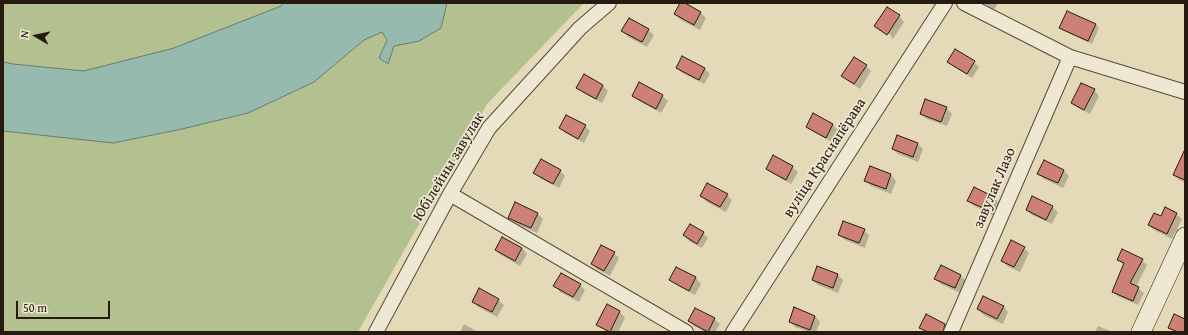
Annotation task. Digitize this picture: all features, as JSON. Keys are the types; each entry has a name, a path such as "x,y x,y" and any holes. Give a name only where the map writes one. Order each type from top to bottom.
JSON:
{"main road":[{"path":"1141,332 1185,237"}],"street":[{"name":"Юбілейны завулак","path":"376,332 450,194 489,128 580,28 609,3"},
{"name":"вуліца Краснапёрава","path":"733,332 945,3"},
{"path":"964,3 1070,57 1185,92"},
{"name":"завулак Лазо","path":"951,332 1070,57"},
{"path":"450,194 686,332"}],"green space":[{"path":"3,3 584,3 487,104 358,332 3,332"}],"water":[{"path":"284,3 447,3 441,28 419,41 394,46 388,64 379,58 387,40 382,32 364,40 314,82 248,113 182,129 113,143 3,131 3,62 84,71 174,48 281,6"}],"building":[{"path":"680,3 685,3 701,12 694,25 674,14"},
{"path":"887,7 900,15 887,35 874,26"},
{"path":"1067,11 1096,24 1088,41 1059,28"},
{"path":"629,18 649,29 642,42 621,31"},
{"path":"955,49 975,61 967,74 947,62"},
{"path":"682,56 705,68 699,80 676,68"},
{"path":"854,57 867,65 854,84 841,76"},
{"path":"584,74 603,85 596,99 576,88"},
{"path":"639,82 663,95 656,109 632,96"},
{"path":"1081,83 1095,89 1084,110 1071,103"},
{"path":"925,99 947,107 941,122 920,114"},
{"path":"813,113 833,124 826,138 806,127"},
{"path":"566,115 586,125 578,139 559,128"},
{"path":"897,135 918,143 913,157 892,149"},
{"path":"1185,149 1185,180 1173,175"},
{"path":"773,155 793,166 786,180 766,169"},
{"path":"541,159 561,170 553,184 533,173"},
{"path":"1044,160 1064,170 1058,183 1037,174"},
{"path":"870,166 891,174 886,189 864,181"},
{"path":"707,183 728,194 720,207 700,196"},
{"path":"974,187 994,197 988,210 967,201"},
{"path":"1032,196 1053,206 1046,220 1026,210"},
{"path":"515,202 538,213 531,228 508,218"},
{"path":"1165,207 1177,213 1167,234 1148,225 1154,213 1161,216"},
{"path":"843,221 865,229 859,243 838,235"},
{"path":"690,224 704,232 697,244 683,235"},
{"path":"502,237 522,248 515,261 495,250"},
{"path":"1011,240 1025,247 1014,267 1001,261"},
{"path":"601,245 615,252 604,271 591,264"},
{"path":"1122,249 1143,259 1130,283 1139,287 1133,301 1112,292 1124,263 1117,260"},
{"path":"941,265 961,275 955,288 934,279"},
{"path":"817,266 838,274 833,288 812,280"},
{"path":"676,267 696,277 689,291 669,280"},
{"path":"561,273 581,284 573,297 553,286"},
{"path":"479,288 499,299 492,312 472,302"},
{"path":"983,296 1004,306 997,319 977,309"},
{"path":"607,304 620,311 610,332 596,325"},
{"path":"794,307 815,316 810,330 789,322"},
{"path":"695,308 715,318 708,332 688,321"},
{"path":"926,314 945,324 943,332 928,332 919,328"},
{"path":"1174,314 1185,319 1185,332 1178,332 1168,328"}]}
